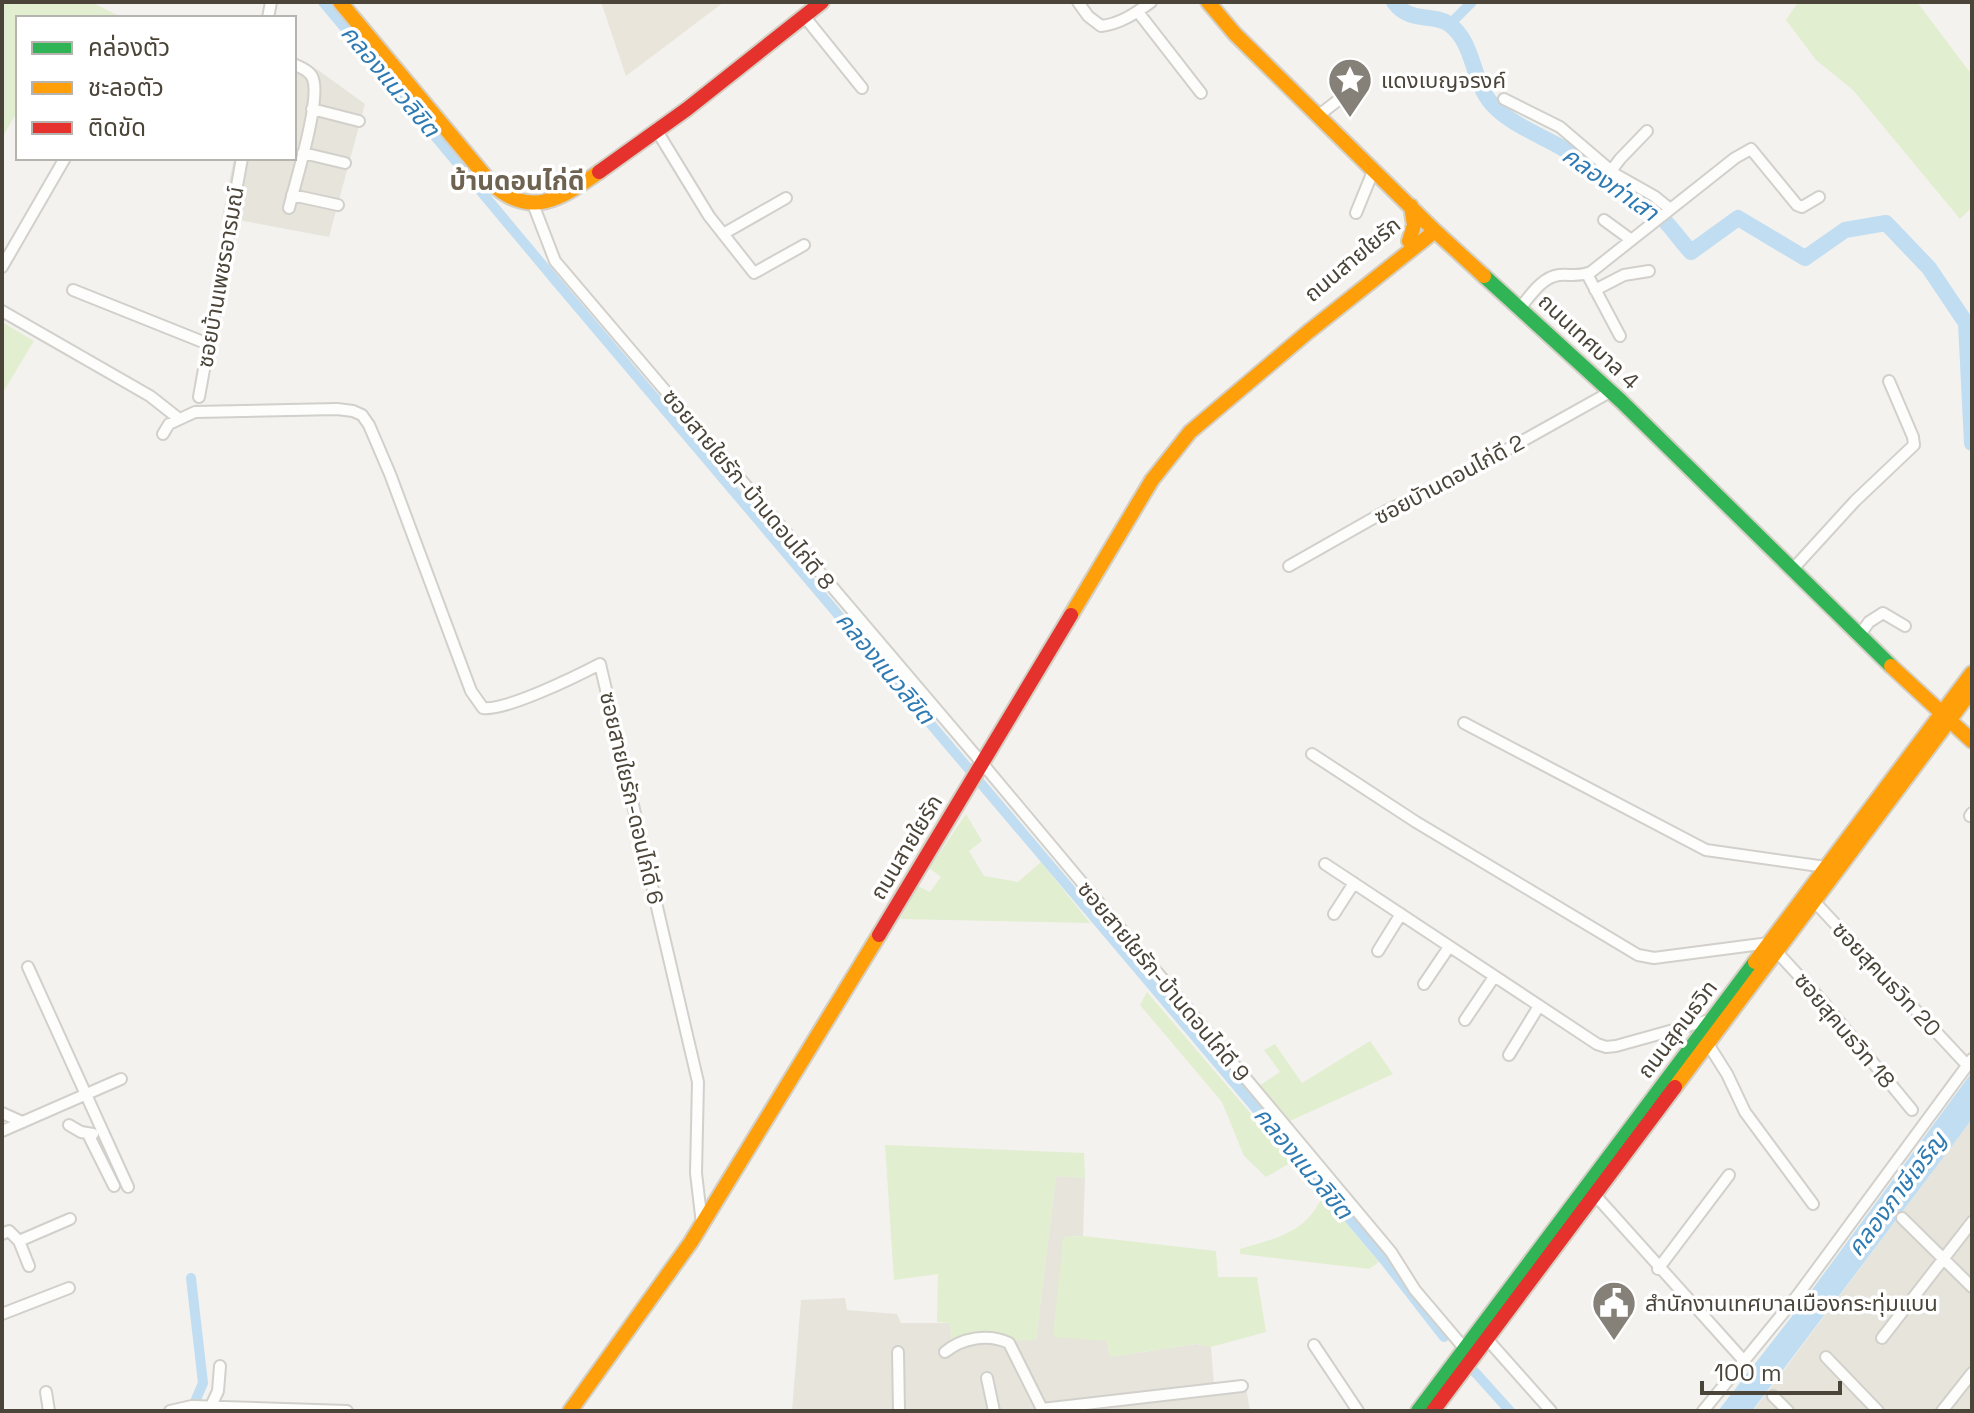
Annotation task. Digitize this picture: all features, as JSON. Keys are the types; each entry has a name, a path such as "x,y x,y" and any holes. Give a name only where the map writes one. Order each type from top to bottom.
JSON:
{"street":[{"path":"340,2 491,183 511,200 533,204 571,191 657,131 822,2"},
{"path":"1078,2 1088,16 1101,26 1112,25 1151,2"},
{"name":"ถนนเทศบาล 4","path":"1208,2 1235,34 1432,227 1700,477 1859,636 1972,741"},
{"path":"1138,12 1201,93"},
{"path":"804,16 862,88"},
{"path":"289,208 312,109 313,77 296,65"},
{"path":"1319,115 1354,88"},
{"path":"1504,99 1560,127 1611,171 1654,196 1666,212"},
{"path":"312,109 359,121"},
{"path":"657,131 709,216 754,273 804,245"},
{"path":"1611,171 1647,131"},
{"path":"1520,308 1545,281 1555,275 1580,277 1587,274 1751,149 1797,205 1802,207 1819,197"},
{"path":"303,153 345,163"},
{"path":"2,267 64,160"},
{"name":"ซอยบ้านเพชรอารมณ์","path":"199,397 242,160"},
{"path":"1356,213 1374,169"},
{"path":"292,195 338,205"},
{"path":"723,234 786,198"},
{"name":"ซอยสายใยรัก-บ้านดอนไก่ดี 8","path":"533,204 555,261 978,771"},
{"path":"1411,205 1414,225 1412,244 1453,247"},
{"path":"1604,220 1630,239"},
{"name":"ถนนสายใยรัก","path":"570,1411 605,1366 702,1224 1173,450 1205,418 1316,328 1432,227"},
{"path":"1595,290 1624,275 1649,271"},
{"path":"1587,274 1620,336"},
{"path":"73,290 208,344"},
{"path":"2,311 150,396 178,418 169,424 163,434"},
{"path":"1792,570 1855,501 1914,445 1889,381"},
{"name":"ซอยบัานดอนไก่ดี 2","path":"1289,566 1610,392"},
{"name":"ซอยสายใยรัก-ดอนไก่ดี 6","path":"178,418 195,412 337,409 362,415 390,474 466,681 483,708 492,709 524,697 600,664 698,1082 696,1173 702,1224"},
{"path":"1859,636 1869,622 1883,613 1905,626"},
{"name":"ถนนสุคนธวิท","path":"1418,1411 1720,1018 1944,718 1972,673"},
{"name":"ถนนสุคนธวิท","path":"1810,897 1826,867 1944,718 1972,690"},
{"path":"1464,723 1706,850 1826,867"},
{"path":"1312,754 1416,822 1638,955 1654,958 1773,947"},
{"name":"ซอยสายใยรัก-บ้านดอนไก่ดี 9","path":"978,771 1391,1252 1415,1290 1465,1349"},
{"path":"1325,864 1597,1044 1606,1047 1720,1018"},
{"path":"1334,914 1354,883"},
{"name":"ซอยสุคนธวิท 20","path":"1810,897 1970,1062"},
{"path":"1378,951 1401,914"},
{"path":"1424,984 1449,947"},
{"name":"ซอยสุคนธวิท 18","path":"1773,947 1912,1110"},
{"path":"28,967 128,1187"},
{"path":"1465,1020 1494,977"},
{"path":"1509,1055 1539,1006"},
{"name":"ถนนสุคนธวิท","path":"1433,1411 1708,1044 1720,1018"},
{"path":"1708,1044 1745,1112 1813,1204"},
{"path":"1703,1411 1828,1256 1970,1062"},
{"path":"2,1131 121,1079"},
{"path":"2,1113 22,1122"},
{"path":"69,1125 88,1134 103,1131"},
{"path":"88,1134 114,1186"},
{"path":"1658,1269 1729,1175"},
{"path":"1595,1195 1658,1269 1745,1362"},
{"path":"1902,1218 1972,1287"},
{"path":"19,1241 70,1219"},
{"path":"1882,1338 1972,1222"},
{"path":"2,1234 12,1232 29,1266"},
{"path":"2,1314 69,1288"},
{"path":"945,1352 965,1339 1009,1343 1042,1410 1242,1386"},
{"path":"1487,1339 1551,1411"},
{"path":"1314,1345 1358,1411"},
{"path":"898,1352 899,1411"},
{"path":"1826,1357 1878,1411"},
{"path":"211,1406 218,1391 220,1366"},
{"path":"1942,1411 1972,1373"},
{"path":"987,1378 994,1411"},
{"path":"46,1392 49,1411"},
{"path":"1773,1396 1788,1411"},
{"path":"170,1411 195,1406 347,1411"}],"shaded area":[{"path":"601,2 724,2 626,76"},
{"path":"296,61 318,70 365,104 329,237 222,217 234,160 296,160"},
{"path":"1972,1119 1972,1411 1753,1411 1949,1150"},
{"path":"1056,1176 1085,1178 1083,1236 1063,1237 1107,1341 1110,1357 1196,1344 1211,1347 1214,1384 1245,1381 1250,1411 792,1411 801,1300 845,1298 847,1310 897,1314 901,1323 950,1323 952,1341 1036,1340"}],"green space":[{"path":"2,2 91,2 119,16 16,16 16,114 2,138"},
{"path":"1798,2 1917,2 1972,75 1972,207 1960,219 1853,90 1816,60 1786,20"},
{"path":"2,322 34,341 2,394"},
{"path":"966,814 982,841 969,851 984,876 1018,882 1041,862 1090,923 900,919 918,886 930,892 941,877 929,868"},
{"path":"1147,992 1292,1162 1266,1177 1244,1156 1222,1102 1140,1005"},
{"path":"1370,1041 1393,1074 1290,1121 1259,1086 1280,1072 1264,1050 1275,1044 1302,1083"},
{"path":"885,1145 1084,1153 1085,1178 1056,1176 1036,1340 952,1341 950,1323 937,1322 938,1274 894,1280"},
{"path":"1321,1199 1330,1204 1379,1262 1369,1269 1240,1254 1240,1249 1276,1238 1297,1227"},
{"path":"1083,1236 1216,1251 1218,1277 1257,1277 1266,1332 1211,1347 1196,1344 1110,1357 1107,1341 1053,1337 1063,1237"}],"water":[{"name":"คลองภาษีเจริญ","path":"1972,1072 1972,1119 1949,1150 1752,1411 1718,1411 1803,1302"}],"waterway":[{"name":"คลองแนวลิขิต","path":"323,2 1385,1261 1444,1337"},
{"name":"คลองท่าเสา","path":"1394,2 1414,16 1449,24 1464,41 1485,94 1500,112 1574,155 1613,185 1650,207 1691,252 1738,218 1805,258 1845,230 1886,223 1929,268 1966,323 1972,443"},
{"path":"1450,24 1472,2"},
{"path":"191,1278 203,1383 191,1411"},
{"name":"คลองแนวลิขิต","path":"1474,1371 1510,1411"}],"traffic: fast":[{"path":"1484,276 1621,401 1891,666"},
{"path":"1418,1411 1755,962"}],"traffic: slow":[{"path":"340,2 491,183 505,194 519,201 546,201 572,190 599,172"},
{"path":"1208,2 1235,34 1484,276"},
{"path":"1409,241 1414,225 1411,206"},
{"path":"1071,615 1152,480 1190,432 1308,332 1435,231"},
{"path":"1891,666 1972,741"},
{"path":"1755,962 1972,673"},
{"path":"1675,1087 1972,690"},
{"path":"570,1411 691,1242 879,935"}],"traffic: jam":[{"path":"599,172 687,109 822,2"},
{"path":"879,935 1071,615"},
{"path":"1433,1411 1675,1087"}],"place":[{"name":"แดงเบญจรงค์","path":"1350,119"},
{"name":"สำนักงานเทศบาลเมืองกระทุ่มแบน","path":"1614,1342"}],"district":[{"name":"บ้านดอนไก่ดี","path":"517,181"}]}
